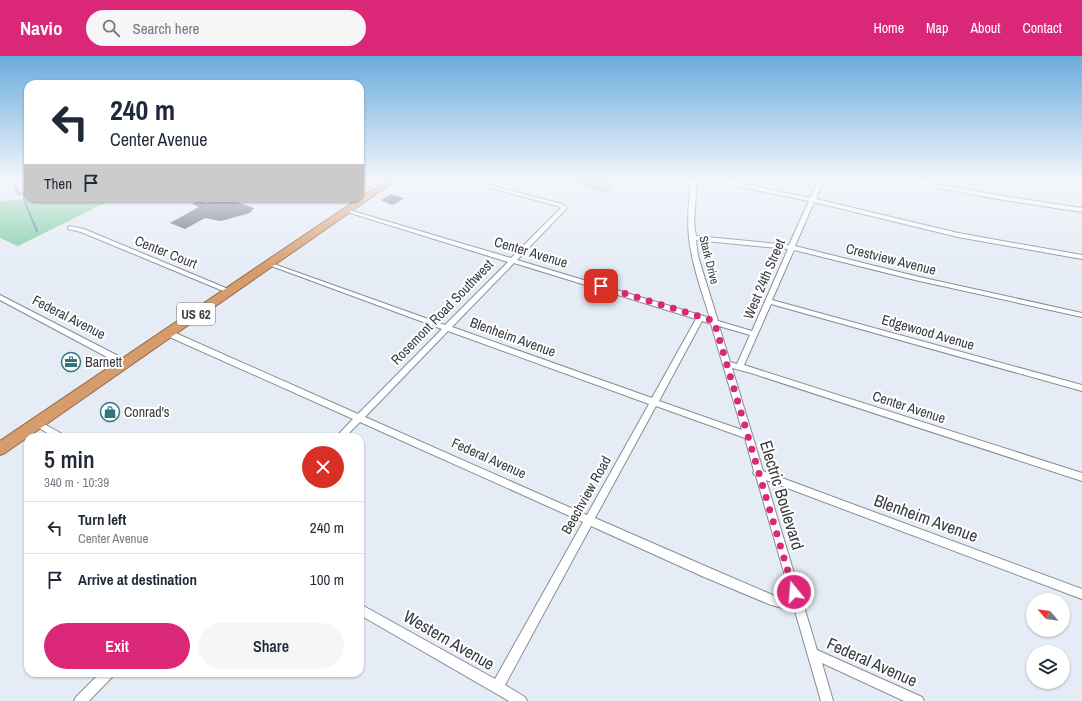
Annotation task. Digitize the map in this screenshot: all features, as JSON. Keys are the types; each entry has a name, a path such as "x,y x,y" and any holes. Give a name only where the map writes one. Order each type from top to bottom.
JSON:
{"highway":[{"name":"US 62","path":"0,449 347,210"}],"street":[{"name":"Center Avenue","path":"347,210 754,334"},
{"name":"Rosemont Road Southwest","path":"344,433 562,210"},
{"name":"Stark Drive","path":"692,210 692,238 695,256 714,321"},
{"name":"West 24th Street","path":"740,366 807,210"},
{"path":"854,210 958,235 1082,258"},
{"name":"Center Court","path":"70,228 82,230 230,291"},
{"name":"Crestview Avenue","path":"692,238 791,246 922,280 1082,315"},
{"name":"Blenheim Avenue","path":"269,264 748,436"},
{"name":"Federal Avenue","path":"0,297 125,363"},
{"name":"Edgewood Avenue","path":"768,301 1082,388"},
{"name":"Beechview Road","path":"497,687 701,317"},
{"name":"Electric Boulevard","path":"714,321 827,701"},
{"name":"Federal Avenue","path":"168,333 776,601 798,607"},
{"name":"Center Avenue","path":"727,364 740,366 1082,477"},
{"path":"37,423 54,433"},
{"name":"Blenheim Avenue","path":"758,473 1082,594"},
{"name":"Western Avenue","path":"364,611 521,701"},
{"name":"Federal Avenue","path":"812,653 918,701"},
{"path":"80,701 104,677"}],"green space":[{"path":"0,210 91,210 18,246 0,238"}],"building":[{"path":"193,210 252,210 250,213 221,221 205,218 185,229 170,223"}],"waterway":[{"path":"28,210 37,231"}],"place":[{"name":"Barnett","path":"71,362"},
{"name":"Conrad's","path":"110,412"}],"route":[{"path":"601,286 714,321 794,592"}]}
